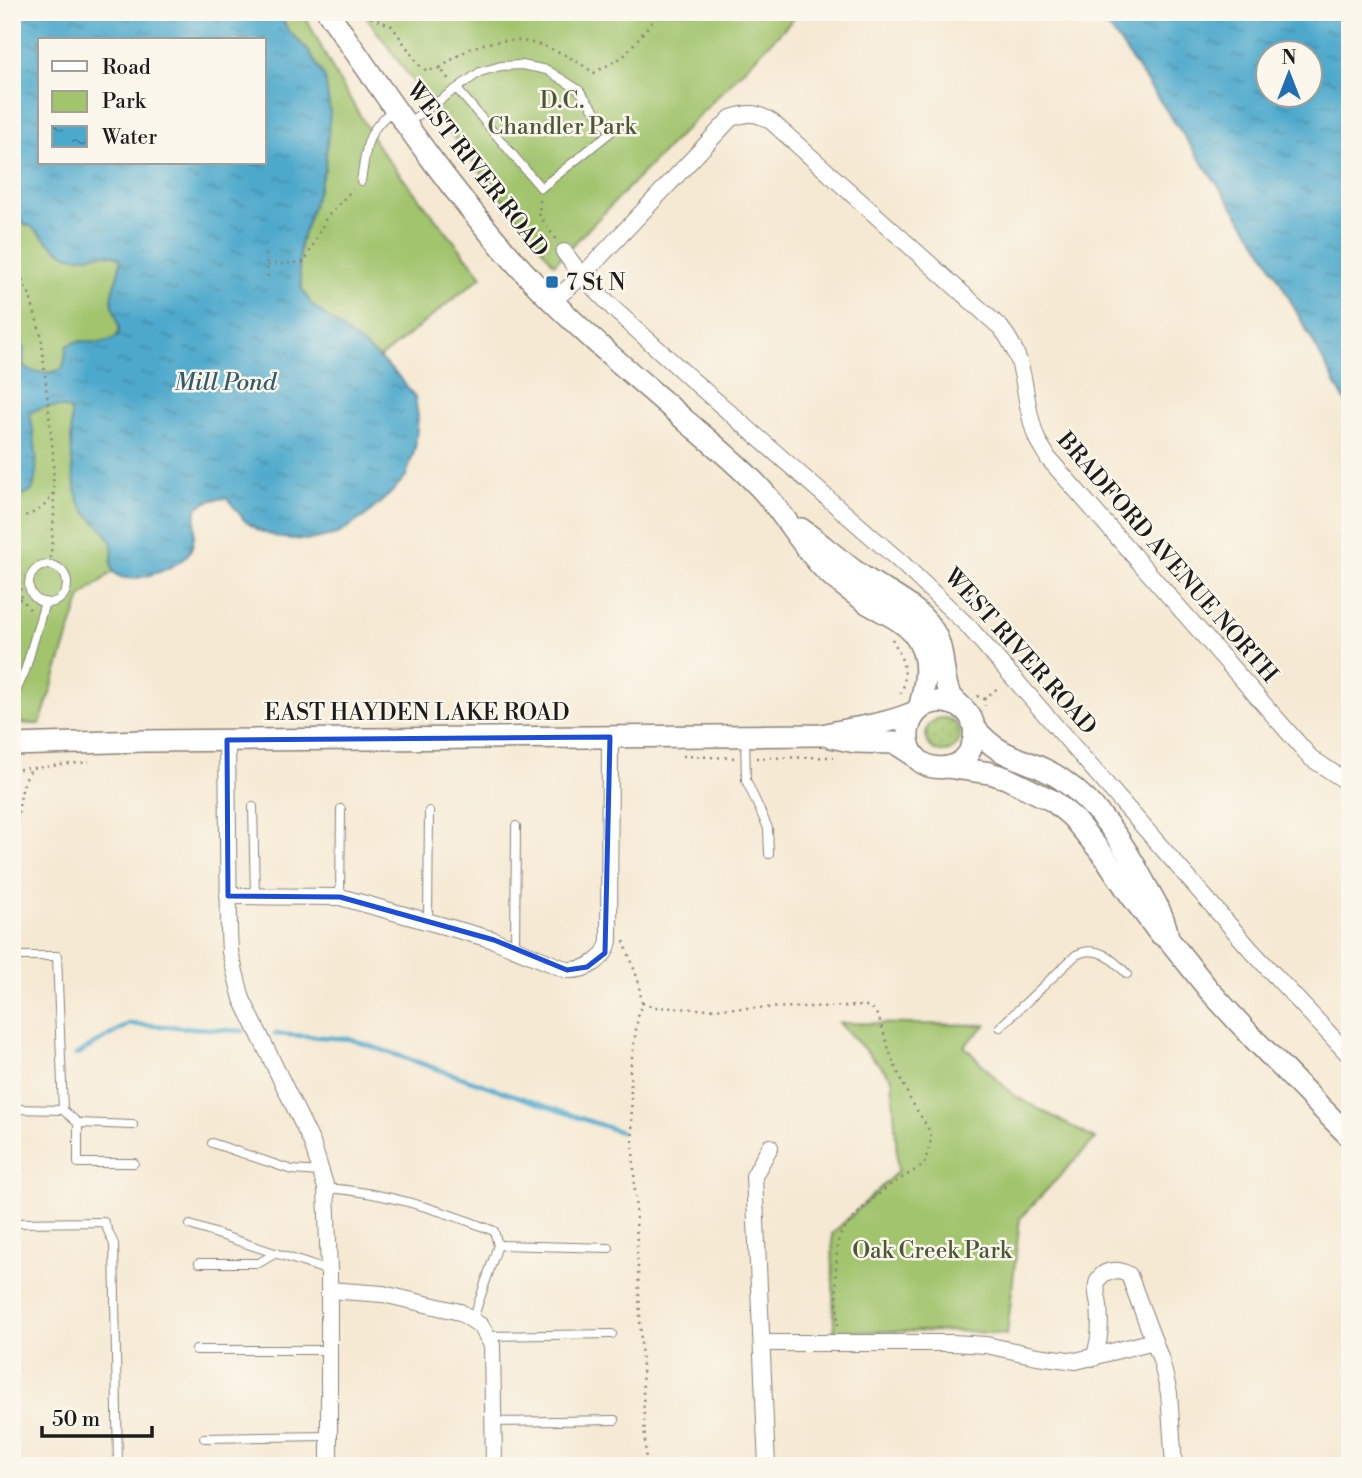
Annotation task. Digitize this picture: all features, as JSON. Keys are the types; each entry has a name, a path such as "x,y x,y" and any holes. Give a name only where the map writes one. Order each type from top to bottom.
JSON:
{"main road":[{"name":"WEST RIVER ROAD","path":"328,12 400,116 491,234 553,301 608,354 733,462 786,517 856,572 917,611 938,639 947,688 962,708"},
{"name":"WEST RIVER ROAD","path":"786,517 807,550 843,586 903,624 919,642 927,667 927,678 918,710"},
{"path":"948,768 964,759 970,752 974,743 974,727 971,717 962,708 949,702 938,702 918,710 908,728 907,737 915,756 929,766 990,773 1006,778 1053,802 1088,833 1158,933 1169,940 1235,1019 1350,1137"},
{"name":"EAST HAYDEN LAKE ROAD","path":"822,735 854,727 872,726 918,710"},
{"path":"974,727 999,751 1061,779 1101,816 1137,867 1166,923 1169,940"},
{"name":"EAST HAYDEN LAKE ROAD","path":"12,745 227,740 822,735 855,742 895,743 915,756"}],"street":[{"name":"BRADFORD AVENUE NORTH","path":"582,276 731,118 746,113 759,114 772,122 1000,328 1015,348 1020,360 1037,439 1048,458 1311,758 1350,784"},
{"name":"WEST RIVER ROAD","path":"564,252 582,276 691,379 968,625 1252,951 1350,1056"},
{"path":"553,301 582,276"},
{"path":"228,896 340,897 428,920 514,948 554,966 578,971 605,953 609,935 610,737"},
{"path":"227,740 230,953 242,999 312,1143 324,1180 329,1271 329,1466"},
{"path":"767,1466 754,1176 770,1147"},
{"path":"1094,1358 1100,1334 1096,1285 1101,1276 1111,1270 1121,1270 1129,1275 1154,1341 1169,1393 1174,1466"},
{"path":"329,1290 383,1293 460,1312 481,1326 492,1345 494,1466"},
{"path":"762,1343 952,1343 986,1345 1076,1361 1154,1341"}],"lane":[{"path":"361,181 368,136 376,123 400,116 457,89 480,72 501,66 522,65 547,71 579,90 611,132 541,188 457,89"},
{"path":"50,565 65,575 66,586 61,597 45,602 33,596 29,584 38,567 50,565"},
{"path":"12,700 24,671 45,602"},
{"path":"745,736 746,780 768,828 769,854"},
{"path":"253,807 255,896"},
{"path":"340,897 341,809"},
{"path":"428,920 429,811"},
{"path":"514,948 516,826"},
{"path":"1000,1027 1076,955 1084,951 1094,950 1105,955 1127,974"},
{"path":"12,956 57,956 63,1110"},
{"path":"12,1109 63,1110 78,1123 134,1125"},
{"path":"78,1123 78,1163 134,1163"},
{"path":"212,1143 324,1180 465,1219 494,1231 498,1245 473,1319"},
{"path":"12,1223 104,1222 114,1244 118,1466"},
{"path":"190,1225 329,1271"},
{"path":"498,1245 608,1248"},
{"path":"199,1263 259,1262 276,1253"},
{"path":"486,1336 612,1334"},
{"path":"196,1350 328,1350"},
{"path":"493,1422 615,1420"},
{"path":"204,1438 329,1436"}],"path":[{"path":"358,12 391,26 419,65 427,71 440,68 471,48 513,40 534,43 569,55 594,73 624,56 660,12"},
{"path":"440,68 457,89"},
{"path":"267,265 304,262 326,218 361,181"},
{"path":"541,188 539,214 564,252"},
{"path":"266,254 268,278"},
{"path":"12,262 29,293 35,311 44,362 54,490 50,565"},
{"path":"12,520 45,506 54,490"},
{"path":"12,570 22,571 19,585 22,599 32,613"},
{"path":"12,585 19,585"},
{"path":"12,600 22,599"},
{"path":"984,699 1012,676"},
{"path":"894,704 902,692 905,677"},
{"path":"758,758 846,757"},
{"path":"12,770 89,762"},
{"path":"12,840 17,829 24,782 32,768"},
{"path":"609,935 624,939 638,980 642,1003 630,1071 646,1466"},
{"path":"642,1003 653,1007 695,1009 866,1006 873,1009 879,1018 892,1059 910,1099 928,1128 930,1150 924,1165 881,1192 850,1221 839,1237 836,1272 839,1343"}],"highlighted area":[{"path":"610,737 605,953 587,967 567,970 494,940 340,897 228,896 227,740"}],"green space":[{"name":"Mill Pond","path":"12,12 303,12 334,72 381,151 482,276 81,597 40,724 12,723"},
{"name":"D.C. Chandler Park","path":"363,12 800,12 554,264 448,130"},
{"path":"943,718 955,723 960,735 955,747 943,752 931,747 926,735 931,723"},
{"name":"Oak Creek Park","path":"839,1023 986,1025 964,1046 1013,1095 1095,1139 1020,1218 1007,1335 966,1331 834,1332 832,1234 898,1171 892,1078"}],"water":[{"name":"Mill Pond","path":"12,12 278,12 288,30 308,50 325,78 330,112 325,168 300,245 299,270 302,289 312,305 379,358 415,397 418,417 415,449 406,476 365,516 338,534 309,540 281,538 260,531 245,521 227,498 207,502 196,509 193,542 185,557 156,573 124,578 117,575 112,568 113,549 110,539 78,499 72,460 71,411 50,407 30,413 36,452 35,481 32,491 12,499 12,316 24,348 23,366 32,371 43,372 63,368 67,346 78,341 108,341 118,334 112,295 120,263 120,259 109,254 76,257 64,254 29,225 26,226 14,204 16,162 12,157"},
{"path":"1084,12 1350,12 1350,410 1264,252 1111,30"}],"waterway":[{"path":"76,1055 129,1024 243,1031"},
{"path":"275,1034 350,1039 621,1132"}],"place":[{"name":"7 St N","path":"552,282"}]}
